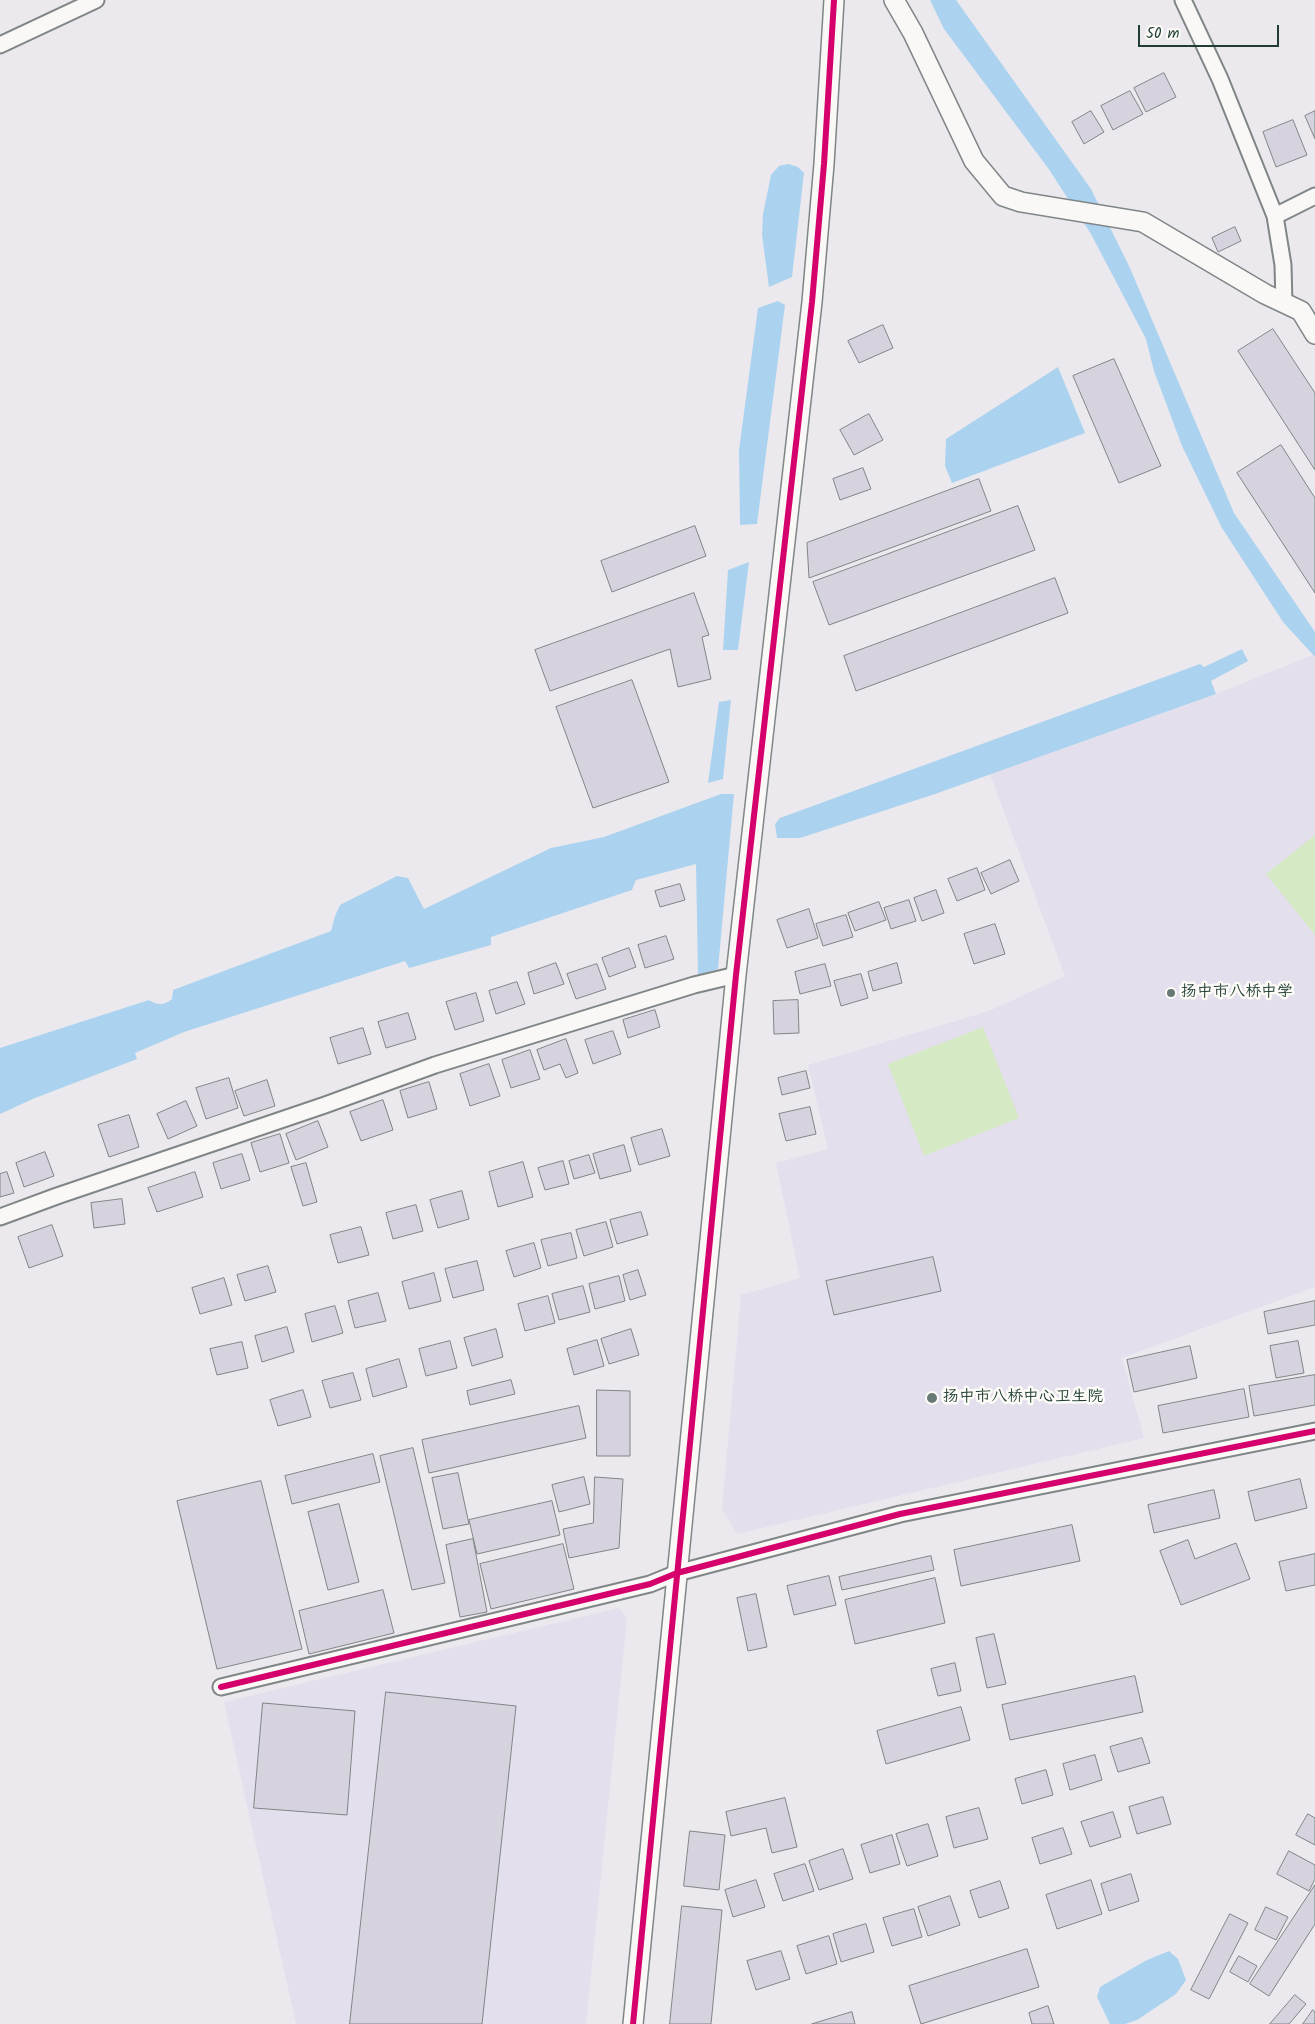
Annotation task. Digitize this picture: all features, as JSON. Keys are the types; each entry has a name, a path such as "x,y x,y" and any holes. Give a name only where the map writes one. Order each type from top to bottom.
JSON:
{"street":[{"path":"0,45 96,0"},
{"path":"633,2024 736,975 812,302 824,164 834,0"},
{"path":"894,0 913,34 974,161 1003,196 1020,202 1143,222 1223,270 1301,312 1315,334"},
{"path":"1183,0 1220,79 1275,216 1283,265 1284,304"},
{"path":"1275,216 1315,196"},
{"path":"0,1217 435,1065 685,988 736,975"},
{"path":"221,1687 650,1584 677,1573 900,1514 1315,1431"}],"shaded area":[{"name":"扬中市八桥中学","path":"1313,655 1315,657 1315,1287 1122,1358 1144,1438 737,1534 722,1509 741,1295 800,1278 776,1163 828,1149 808,1065 989,1011 1065,976 990,774 1216,694"},
{"path":"619,1608 627,1618 586,2024 296,2024 224,1702"}],"green space":[{"path":"1315,835 1315,935 1266,874"},
{"path":"983,1027 1019,1118 924,1156 888,1064"}],"water":[{"path":"930,0 956,0 1091,189 1130,268 1234,513 1315,632 1315,657 1283,622 1222,528 1182,446 1154,371 1146,339 1091,234 1048,168 944,29"},
{"path":"788,164 798,167 804,173 792,277 769,287 762,235 763,214 771,175 779,166"},
{"path":"778,301 785,305 757,524 740,525 739,450 758,308"},
{"path":"1058,367 1085,433 952,483 945,466 946,439"},
{"path":"749,562 738,650 723,650 728,570"},
{"path":"1242,649 1248,661 1211,681 1216,694 935,794 800,838 777,838 775,824 780,818 1200,664 1204,667"},
{"path":"731,700 723,779 708,783 719,702"},
{"path":"721,794 734,794 718,969 698,975 696,864 636,880 632,890 491,937 491,945 409,968 405,961 184,1032 135,1053 137,1059 35,1098 0,1114 0,1048 149,1000 158,1004 166,1003 172,999 173,990 331,931 340,905 397,876 408,878 424,909 551,848 604,837"},
{"path":"1169,1951 1178,1959 1186,1980 1176,1994 1137,2020 1125,2024 1110,2024 1097,1997 1100,1987 1147,1960"}],"building":[{"path":"1164,73 1176,97 1146,112 1134,88"},
{"path":"1130,91 1143,114 1113,130 1101,106"},
{"path":"1091,111 1104,132 1084,144 1072,122"},
{"path":"1315,111 1315,139 1305,116"},
{"path":"1293,120 1307,155 1276,167 1263,132"},
{"path":"1235,227 1241,241 1218,252 1212,238"},
{"path":"883,325 893,348 859,363 848,341"},
{"path":"1273,329 1315,393 1315,470 1238,351"},
{"path":"1114,359 1161,466 1119,483 1073,376"},
{"path":"869,414 883,440 854,455 840,430"},
{"path":"1281,445 1315,498 1315,593 1237,473"},
{"path":"863,468 871,489 840,500 833,479"},
{"path":"979,479 991,511 809,578 807,543"},
{"path":"1018,506 1035,550 829,625 813,582"},
{"path":"695,526 706,556 612,592 601,561"},
{"path":"1055,578 1068,613 856,691 844,656"},
{"path":"694,593 709,635 702,637 711,679 678,687 670,649 550,691 535,650"},
{"path":"632,680 669,782 593,808 556,707"},
{"path":"1010,860 1019,881 991,894 981,873"},
{"path":"977,868 985,890 957,901 948,879"},
{"path":"680,884 685,900 660,907 655,891"},
{"path":"936,890 944,913 922,921 914,898"},
{"path":"909,900 916,921 891,929 884,908"},
{"path":"879,902 886,920 855,931 848,913"},
{"path":"809,909 818,938 787,948 777,920"},
{"path":"846,915 853,937 823,946 816,924"},
{"path":"995,924 1005,954 974,964 964,934"},
{"path":"666,936 674,959 645,968 638,945"},
{"path":"629,948 636,967 609,977 602,958"},
{"path":"556,963 564,984 534,994 528,973"},
{"path":"897,963 902,983 873,991 868,972"},
{"path":"597,964 606,989 576,999 567,974"},
{"path":"825,964 831,986 800,994 795,972"},
{"path":"861,974 868,998 841,1006 834,981"},
{"path":"517,982 525,1004 496,1014 489,991"},
{"path":"476,993 484,1021 455,1030 446,1002"},
{"path":"798,1000 799,1033 774,1034 773,1001"},
{"path":"655,1010 660,1027 628,1038 623,1020"},
{"path":"408,1013 416,1039 386,1048 378,1022"},
{"path":"363,1028 371,1054 338,1064 330,1038"},
{"path":"613,1031 621,1054 593,1064 585,1040"},
{"path":"566,1039 578,1073 566,1078 560,1064 544,1070 537,1050"},
{"path":"530,1050 540,1079 511,1088 502,1060"},
{"path":"489,1064 500,1096 470,1106 460,1074"},
{"path":"806,1071 810,1088 782,1095 778,1078"},
{"path":"229,1078 238,1108 206,1119 196,1088"},
{"path":"267,1080 275,1106 244,1116 235,1091"},
{"path":"429,1082 437,1109 408,1118 400,1091"},
{"path":"383,1100 393,1130 361,1141 350,1112"},
{"path":"186,1101 197,1126 168,1139 157,1114"},
{"path":"810,1107 816,1134 786,1141 779,1114"},
{"path":"129,1115 139,1147 109,1157 98,1125"},
{"path":"318,1121 328,1147 296,1160 286,1134"},
{"path":"662,1129 670,1156 639,1165 631,1138"},
{"path":"280,1134 289,1163 260,1172 251,1143"},
{"path":"624,1145 631,1171 600,1179 593,1154"},
{"path":"45,1152 54,1176 24,1187 16,1163"},
{"path":"242,1154 250,1180 221,1189 213,1163"},
{"path":"589,1155 595,1173 574,1179 569,1161"},
{"path":"563,1161 569,1184 545,1190 538,1168"},
{"path":"523,1162 533,1197 498,1207 489,1172"},
{"path":"306,1163 317,1202 303,1206 291,1167"},
{"path":"7,1172 14,1193 0,1197 0,1174"},
{"path":"195,1172 203,1197 157,1212 148,1188"},
{"path":"462,1191 469,1219 438,1228 430,1200"},
{"path":"122,1199 125,1224 94,1228 91,1203"},
{"path":"416,1205 423,1231 393,1239 386,1213"},
{"path":"641,1212 648,1235 617,1244 610,1220"},
{"path":"606,1222 613,1247 584,1256 576,1230"},
{"path":"52,1225 63,1256 29,1268 18,1237"},
{"path":"361,1227 369,1255 338,1263 330,1235"},
{"path":"571,1233 577,1258 548,1266 541,1240"},
{"path":"534,1243 541,1268 514,1277 506,1251"},
{"path":"933,1257 941,1291 834,1315 826,1281"},
{"path":"477,1261 484,1290 453,1298 445,1269"},
{"path":"268,1266 276,1292 245,1301 237,1275"},
{"path":"638,1270 646,1295 630,1300 623,1275"},
{"path":"434,1273 441,1301 409,1309 402,1282"},
{"path":"619,1276 625,1301 595,1309 589,1284"},
{"path":"224,1278 232,1305 200,1314 192,1288"},
{"path":"583,1286 590,1312 559,1320 552,1294"},
{"path":"378,1293 386,1321 355,1328 348,1301"},
{"path":"548,1296 555,1323 525,1331 518,1304"},
{"path":"1315,1301 1315,1325 1268,1334 1264,1312"},
{"path":"335,1306 343,1333 312,1342 305,1314"},
{"path":"287,1327 294,1352 262,1362 255,1336"},
{"path":"496,1329 503,1357 472,1366 464,1338"},
{"path":"631,1329 639,1355 609,1364 601,1339"},
{"path":"597,1340 604,1366 574,1375 567,1349"},
{"path":"450,1341 457,1368 426,1376 419,1349"},
{"path":"1298,1341 1304,1373 1276,1378 1270,1346"},
{"path":"242,1342 248,1368 217,1375 210,1349"},
{"path":"1190,1346 1197,1378 1134,1392 1127,1360"},
{"path":"399,1359 407,1387 373,1397 366,1369"},
{"path":"353,1373 361,1400 330,1408 322,1381"},
{"path":"1315,1375 1315,1405 1254,1416 1249,1386"},
{"path":"511,1380 515,1394 470,1405 467,1391"},
{"path":"1244,1389 1249,1417 1163,1433 1158,1406"},
{"path":"303,1390 311,1417 278,1426 270,1400"},
{"path":"597,1390 630,1391 630,1456 597,1456"},
{"path":"579,1406 586,1438 429,1473 422,1440"},
{"path":"413,1448 445,1583 412,1590 380,1456"},
{"path":"373,1454 380,1482 292,1504 285,1476"},
{"path":"458,1473 469,1524 443,1529 432,1478"},
{"path":"584,1477 590,1504 559,1512 552,1485"},
{"path":"595,1477 623,1479 619,1548 569,1558 563,1529 593,1523"},
{"path":"1300,1479 1307,1508 1255,1521 1248,1492"},
{"path":"261,1481 302,1649 217,1669 177,1501"},
{"path":"1214,1490 1220,1518 1154,1533 1148,1505"},
{"path":"552,1501 560,1535 477,1554 469,1520"},
{"path":"339,1504 359,1582 328,1590 308,1512"},
{"path":"1072,1525 1080,1561 961,1586 954,1550"},
{"path":"473,1539 487,1612 460,1617 446,1545"},
{"path":"1188,1540 1195,1559 1236,1543 1250,1579 1181,1605 1160,1551"},
{"path":"563,1544 574,1589 491,1609 480,1564"},
{"path":"1315,1554 1315,1585 1286,1591 1279,1562"},
{"path":"931,1556 934,1570 842,1590 839,1577"},
{"path":"829,1576 836,1605 794,1615 787,1586"},
{"path":"935,1578 945,1623 855,1644 845,1600"},
{"path":"383,1590 394,1633 309,1654 299,1611"},
{"path":"756,1594 767,1647 748,1651 737,1598"},
{"path":"994,1634 1006,1684 987,1688 976,1638"},
{"path":"955,1663 961,1691 938,1696 931,1669"},
{"path":"1135,1676 1143,1712 1010,1740 1002,1705"},
{"path":"386,1692 516,1706 482,2024 350,2024"},
{"path":"263,1703 355,1711 347,1815 254,1808"},
{"path":"961,1707 970,1740 886,1764 877,1731"},
{"path":"1142,1738 1150,1763 1118,1772 1110,1747"},
{"path":"1095,1755 1102,1780 1070,1790 1063,1764"},
{"path":"1046,1770 1053,1795 1022,1804 1015,1779"},
{"path":"1163,1797 1171,1824 1137,1834 1129,1807"},
{"path":"785,1798 797,1847 772,1853 766,1828 731,1836 726,1812"},
{"path":"979,1808 988,1839 954,1848 946,1817"},
{"path":"1113,1812 1121,1837 1090,1847 1081,1822"},
{"path":"1308,1814 1315,1818 1315,1845 1296,1835"},
{"path":"928,1824 938,1856 907,1866 896,1834"},
{"path":"1063,1828 1072,1854 1040,1864 1032,1838"},
{"path":"690,1831 725,1835 719,1890 684,1886"},
{"path":"892,1835 900,1864 870,1873 861,1845"},
{"path":"843,1849 853,1879 819,1890 809,1861"},
{"path":"1289,1851 1315,1865 1315,1879 1309,1891 1277,1874"},
{"path":"805,1864 814,1891 783,1901 774,1874"},
{"path":"1131,1874 1139,1901 1109,1911 1101,1884"},
{"path":"756,1880 765,1907 733,1917 725,1890"},
{"path":"1091,1880 1102,1914 1057,1929 1046,1895"},
{"path":"1000,1881 1009,1908 979,1918 970,1891"},
{"path":"1315,1885 1315,1924 1269,1996 1250,1984"},
{"path":"950,1896 960,1925 928,1936 918,1907"},
{"path":"682,1906 722,1910 711,2024 670,2024"},
{"path":"1266,1907 1288,1917 1276,1940 1255,1930"},
{"path":"914,1909 922,1937 892,1946 883,1918"},
{"path":"1230,1914 1248,1923 1209,1999 1191,1990"},
{"path":"866,1924 874,1952 841,1962 833,1934"},
{"path":"829,1936 837,1964 806,1974 797,1946"},
{"path":"1027,1949 1039,1987 921,2024 909,1986"},
{"path":"781,1951 790,1979 756,1990 747,1961"},
{"path":"1239,1956 1257,1966 1248,1982 1230,1972"},
{"path":"1295,1995 1306,2004 1289,2024 1270,2024"},
{"path":"1048,2006 1054,2024 1032,2024 1029,2013"},
{"path":"1313,2010 1315,2012 1315,2024 1303,2024"},
{"path":"852,2012 855,2024 812,2024"}],"cycle path":[{"path":"633,2024 736,975 812,302 824,164 834,0"},
{"path":"221,1687 650,1584 677,1573 900,1514 1315,1431"}],"place":[{"name":"扬中市八桥中学","path":"1171,993"},
{"name":"扬中市八桥中心卫生院","path":"932,1398"}]}
